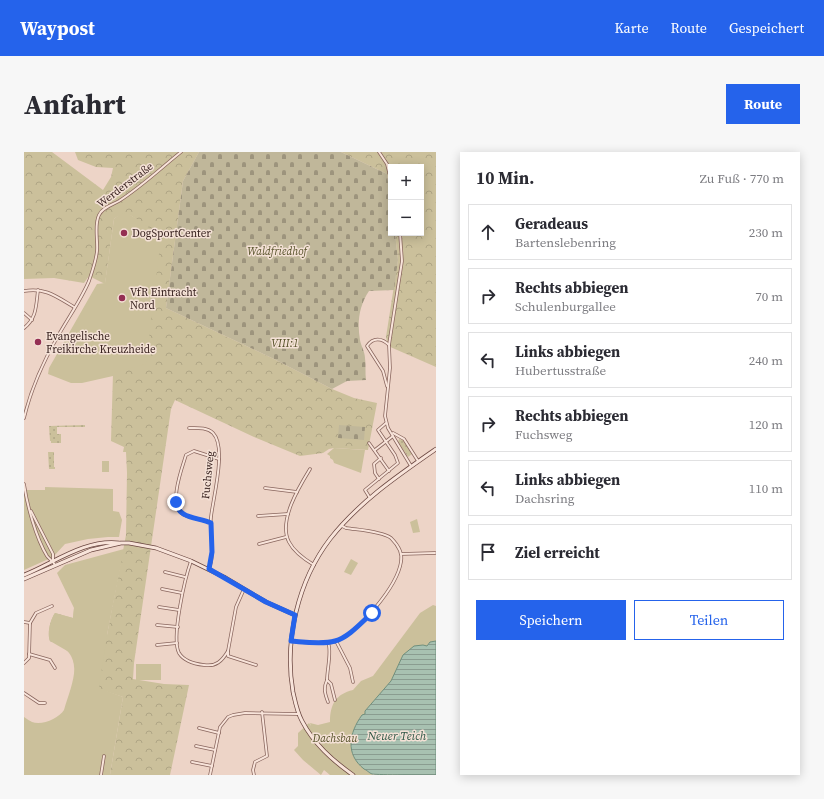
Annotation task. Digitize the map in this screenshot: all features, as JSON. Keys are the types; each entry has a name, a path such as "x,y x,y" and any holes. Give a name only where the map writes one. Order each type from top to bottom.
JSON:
{"street":[{"name":"Werderstraße","path":"24,418 40,369 87,285 97,253 97,222 99,215 105,208 130,192 181,152"},
{"path":"379,152 388,170"},
{"path":"400,236 402,261 389,345 390,368 385,416 386,423 391,433 411,466"},
{"path":"24,328 32,320 35,313 38,290"},
{"path":"24,291 46,291 75,308"},
{"path":"24,313 32,320"},
{"path":"387,388 383,371 368,346 372,341 378,340 383,340 389,345"},
{"path":"370,498 365,490 398,463 395,455 378,430 386,423"},
{"name":"Fuchsweg","path":"189,428 202,428 212,432 219,443 218,478 211,523 212,552 209,569"},
{"path":"391,433 404,439 418,461"},
{"path":"375,450 394,436"},
{"path":"369,443 389,470"},
{"path":"353,775 336,763 314,741 299,714 291,678 291,641 295,615 301,594 314,565 330,540 370,498 411,466 436,449"},
{"path":"211,523 184,515 179,512 177,507 176,492 186,455 194,451 219,459"},
{"path":"379,479 375,473 374,464 381,458"},
{"path":"310,469 297,492 288,514 287,537 293,549 300,556 314,565"},
{"path":"24,484 37,532 47,557 53,561"},
{"path":"265,488 297,492"},
{"path":"29,506 53,554 53,561 55,565"},
{"path":"258,516 288,514"},
{"path":"291,641 336,641 352,631 365,619 383,598 397,575 401,562 401,554 396,544 388,536 342,526"},
{"path":"258,544 287,537"},
{"path":"24,575 76,550 113,542 130,543 156,548 191,561 209,569 266,602 295,615"},
{"path":"24,579 91,550 121,543"},
{"path":"401,554 435,554"},
{"path":"191,561 185,577 182,593 177,643 183,657 194,663 212,665 218,664 224,658 228,651 236,607 244,589"},
{"path":"165,572 185,577"},
{"path":"162,589 182,593"},
{"path":"24,663 29,658 30,623 36,613 52,606"},
{"path":"159,607 180,610"},
{"path":"24,622 30,623"},
{"path":"157,625 178,627"},
{"path":"336,641 350,668 353,682"},
{"path":"328,642 329,654 327,680 324,685 328,702"},
{"path":"158,645 177,643"},
{"path":"228,651 228,656 256,666"},
{"path":"29,654 50,660 55,668"},
{"path":"327,680 331,684 335,700"},
{"path":"24,693 39,703 45,703"},
{"path":"210,775 219,732 223,722 233,714 262,712 299,714"},
{"path":"254,775 253,770 256,762 267,756 262,712"},
{"path":"199,728 219,732"},
{"path":"196,746 215,750"},
{"path":"101,775 104,756"},
{"path":"192,762 212,766"}],"green space":[{"path":"24,152 52,152 103,190 111,177 113,168 96,167 78,160 75,152 199,152 183,181 166,308 274,359 332,389 354,398 377,403 368,450 334,448 323,453 300,456 254,437 175,400 171,409 134,663 133,679 164,684 189,685 170,775 110,775 123,697 99,689 75,667 72,656 69,652 50,641 49,635 50,623 55,613 73,618 74,608 107,635 126,535 126,452 123,452 124,447 111,441 113,373 142,224 132,216 125,214 114,219 105,284 89,276 84,283 54,278 24,279"},
{"name":"Waldfriedhof","path":"199,152 341,152 387,174 388,236 395,236 398,260 394,290 369,291 361,308 359,333 365,356 366,380 347,381 332,389 274,359 166,308 183,181"},
{"path":"341,152 436,152 436,367 388,346 386,337 398,260 395,236 424,236 424,164 388,164 388,182 387,174"},
{"name":"VfR Eintracht Nord","path":"127,213 161,237 146,364 113,373 113,376 82,383 71,383 48,374 49,368 97,284 105,283 114,219 120,214"},
{"path":"85,425 85,427 57,427 57,434 61,434 61,443 51,443 50,441 49,426"},
{"path":"339,425 365,427 364,440 338,438"},
{"path":"399,439 403,440 412,454 408,457 398,442"},
{"path":"334,448 365,450 361,473 334,463 327,454"},
{"path":"48,452 54,452 55,469 49,469"},
{"path":"102,461 109,461 109,472 102,472"},
{"path":"45,487 113,489 113,511 119,512 122,520 119,537 88,539 65,544 53,557 24,570 24,490 45,490"},
{"path":"417,519 420,532 413,533 410,522"},
{"path":"124,549 107,635 99,688 123,697 110,775 24,775 24,717 32,722 41,723 62,713 73,679 73,661 69,653 62,647 50,641 49,638 50,627 55,613 73,618 74,608 57,573 65,565"},
{"path":"351,559 358,563 351,575 344,572"},
{"name":"Dachsbau","path":"433,605 436,606 436,641 430,642 427,646 403,655 391,681 365,711 366,715 362,715 355,727 351,740 352,753 360,765 373,775 330,775 324,770 321,775 303,760 294,750 298,746 298,733 309,723 311,726 310,723 318,725 330,722 331,710 338,697 353,690 361,681 373,676 420,613"},
{"path":"136,664 161,664 161,680 136,680"}],"water":[{"name":"Neuer Teich","path":"436,641 436,775 371,774 358,763 354,757 351,743 354,729 362,715 365,714 365,711 391,681 403,655 414,646 427,646 430,642"}],"place":[{"name":"DogSportCenter","path":"124,233"},
{"name":"VfR Eintracht Nord","path":"122,298"},
{"name":"Evangelische Freikirche Kreuzheide","path":"38,342"}],"route":[{"path":"176,502 179,512 184,515 211,523 212,552 209,569 266,602 295,615 291,641 322,643 336,641 352,631 372,613"}],"park label":[{"name":"VIII:1","path":"285,343"}]}
